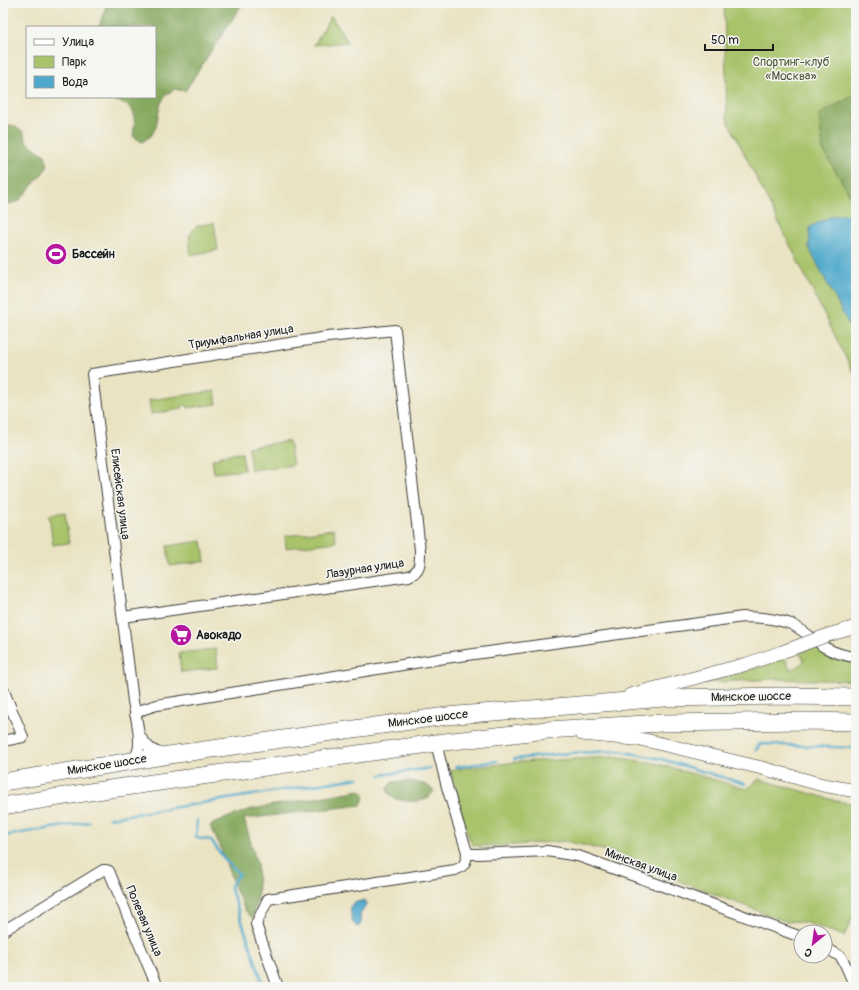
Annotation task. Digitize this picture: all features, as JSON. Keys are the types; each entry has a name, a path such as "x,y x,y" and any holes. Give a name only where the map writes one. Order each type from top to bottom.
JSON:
{"highway":[{"name":"Минское шоссе","path":"3,782 128,761 446,716 664,698 784,696 856,697"},
{"name":"Минское шоссе","path":"3,806 96,791 436,742 546,730 662,723 803,721 856,722"}],"street":[{"name":"Триумфальная улица","path":"92,374 328,336 395,330"},
{"name":"Лазурная улица","path":"123,617 409,576 417,572 420,562 420,550 395,330"},
{"name":"Елисейская улица","path":"92,374 135,714 139,734"},
{"path":"135,714 144,709 157,705 330,676 445,658 742,617 771,618 792,625 826,648 838,653 856,657"},
{"path":"601,702 747,664 828,634 856,626"},
{"path":"3,689 23,737 3,741"},
{"path":"546,730 645,740 762,768 823,785 856,791"},
{"path":"139,734 147,746 153,751 169,755"},
{"path":"128,761 138,752 140,746 139,734"},
{"path":"278,987 256,924 268,898 455,870 462,867 466,861 467,852 447,788 436,742"},
{"name":"Минская улица","path":"467,852 471,854 546,852 578,856 793,934"},
{"name":"Полевая улица","path":"3,931 102,870 106,870 109,872 157,987"},
{"path":"833,952 841,957 855,987"}],"green space":[{"path":"107,3 243,3 185,91 174,89 165,96 160,105 156,127 151,136 142,142 133,136 134,119 131,108 122,103 105,98 156,98 156,26 99,26"},
{"name":"Спортинг-клуб «Москва»","path":"724,3 856,3 856,378 727,119"},
{"path":"331,16 348,42 314,45"},
{"path":"856,94 856,205 823,150 819,115"},
{"path":"3,113 4,124 14,126 23,132 27,142 45,155 48,166 19,201 9,204 3,204"},
{"path":"214,223 218,250 191,255 189,236 196,226"},
{"path":"215,391 217,404 188,408 187,405 182,406 182,409 151,414 149,400"},
{"path":"289,441 293,465 251,470 248,447"},
{"path":"242,453 244,470 214,473 212,459 220,458 220,455"},
{"path":"65,512 69,543 53,545 49,515"},
{"path":"334,529 336,542 286,548 285,536"},
{"path":"202,541 205,561 170,566 167,546"},
{"path":"817,646 826,653 835,657 856,662 856,681 773,679 703,683 785,658 790,669 794,668 800,665 804,660 800,653"},
{"path":"216,649 218,668 181,672 179,653"},
{"path":"612,757 655,763 747,789 759,779 837,801 856,804 856,911 844,936 833,932 833,924 810,924 804,922 785,921 661,874 644,862 616,853 565,841 516,845 473,845 469,838 450,770 517,762"},
{"path":"410,781 427,785 434,791 425,800 410,801 395,799 387,790 392,782"},
{"path":"360,790 365,795 361,805 244,819 257,864 258,891 253,919 245,910 234,886 220,846 210,826 218,821 252,809"}],"water":[{"path":"856,213 856,339 809,248 810,227 832,216"},
{"path":"365,900 367,904 360,915 361,924 357,927 352,921 350,907 353,903"}],"waterway":[{"path":"756,750 760,744 856,748"},
{"path":"514,759 571,753 619,751 661,759 745,784"},
{"path":"456,767 497,761"},
{"path":"381,775 431,768"},
{"path":"109,818 358,778"},
{"path":"197,820 196,838 211,840 225,860 239,874 230,886 264,987"},
{"path":"3,836 89,822"}],"place":[{"name":"Бассейн","path":"56,254"},
{"name":"Авокадо","path":"181,635"}]}
